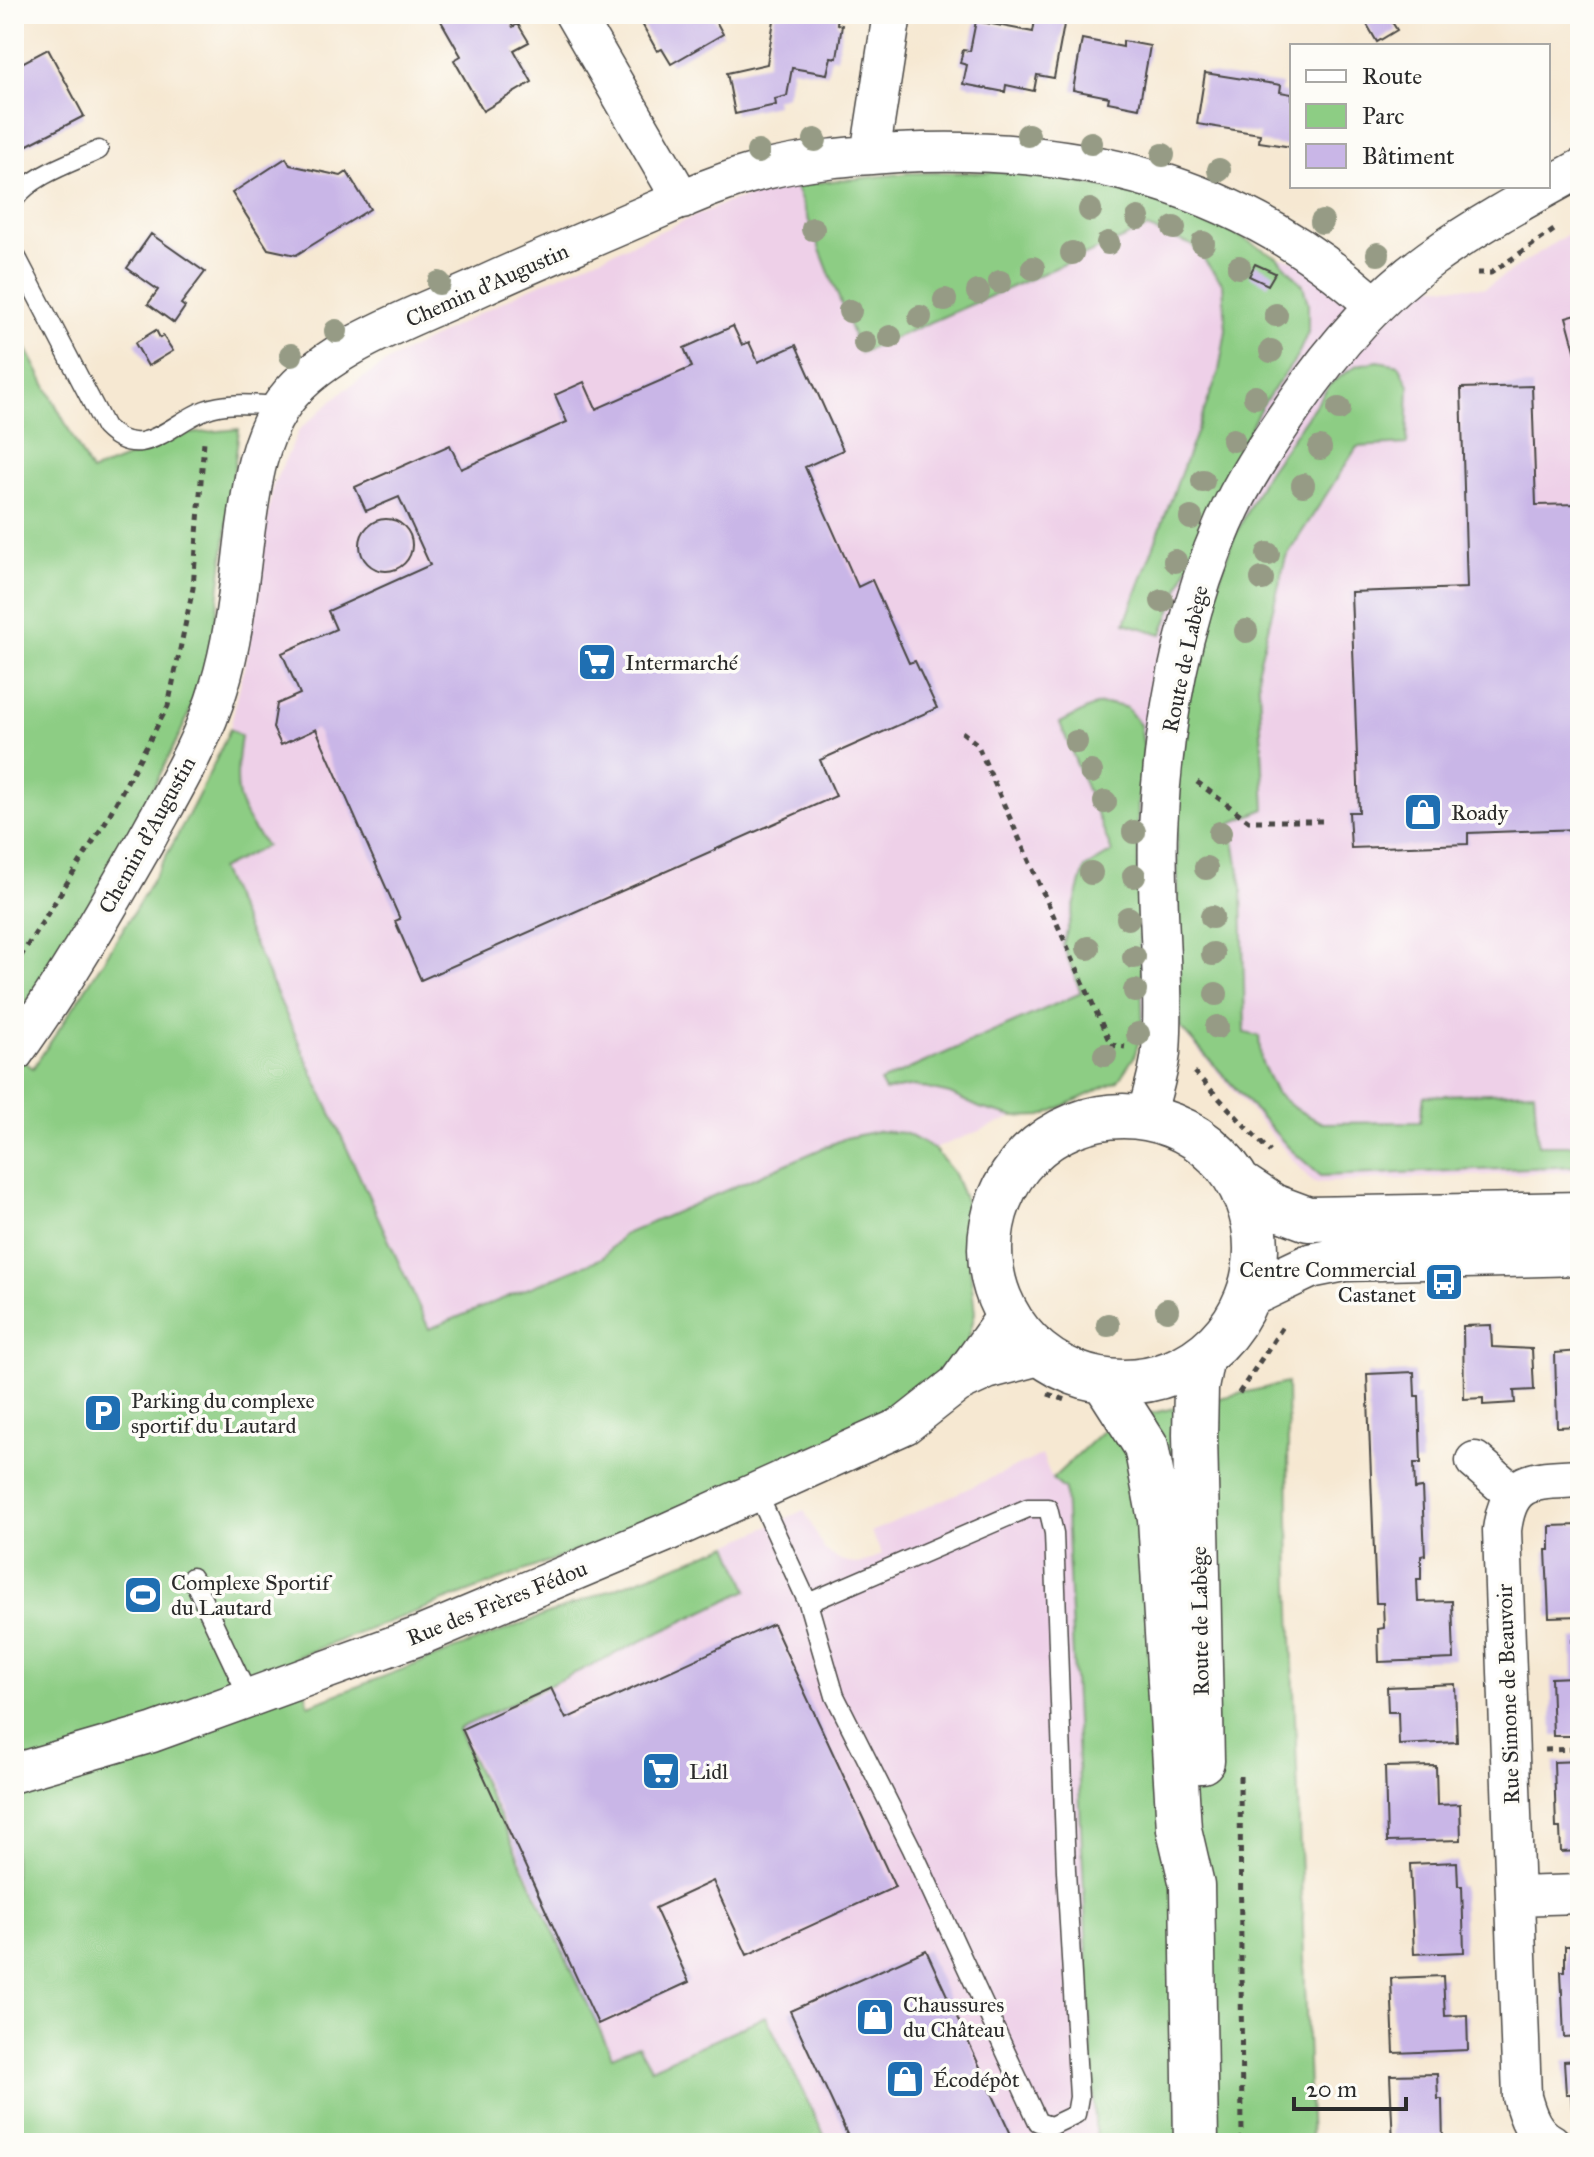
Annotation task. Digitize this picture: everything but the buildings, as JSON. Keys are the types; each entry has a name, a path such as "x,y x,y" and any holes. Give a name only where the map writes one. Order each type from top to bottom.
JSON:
{"street":[{"path":"574,14 682,200"},
{"path":"870,155 892,14"},
{"name":"Chemin d'Augustin","path":"14,1053 85,947 182,775 209,719 232,636 254,474 264,440 280,406 301,382 350,347 501,277 682,200 761,171 813,160 940,151 1000,152 1122,170 1185,188 1230,207 1290,241 1343,277 1375,306"},
{"name":"Route de Labège","path":"1550,186 1580,169"},
{"name":"Route de Labège","path":"1146,1117 1161,1054 1158,829 1165,757 1176,681 1195,601 1225,521 1264,449 1318,371 1375,306 1430,259 1546,188"},
{"path":"1103,1116 1146,1117 1184,1129 1216,1153 1240,1184 1254,1220 1257,1257 1249,1295 1235,1322 1202,1356 1165,1376 1135,1382 1105,1382 1065,1370 1032,1347 1006,1316 991,1275 989,1246 989,1232 1001,1190 1026,1155 1061,1129 1103,1116"},
{"path":"1240,1184 1273,1206 1308,1219 1580,1214"},
{"path":"1249,1295 1310,1266 1345,1259 1580,1253"},
{"name":"Rue des Frères Fédou","path":"957,1384 1006,1316"},
{"name":"Rue des Frères Fédou","path":"14,1773 152,1733 422,1635 757,1492 905,1425 957,1384 987,1370 1043,1355"},
{"name":"Route de Labège","path":"1192,1885 1204,1834 1195,1434 1196,1388 1202,1356"},
{"name":"Route de Labège","path":"1105,1382 1146,1446 1160,1519 1179,1829 1192,1885 1196,2143"},
{"path":"1475,1461 1512,1493 1529,1483 1580,1478"},
{"name":"Rue Simone de Beauvoir","path":"1512,1493 1502,1530 1522,2097 1529,2121 1551,2143"},
{"path":"1515,1896 1580,1894"}],"lane":[{"path":"14,200 20,191 48,174 99,150"},
{"path":"14,252 105,427 125,442 139,443 154,438 207,409 250,404 280,406"},
{"path":"757,1492 808,1603 835,1696 912,1849 1038,2122 1051,2126 1076,2114 1079,2097 1066,1871 1054,1533 1048,1508 1028,1508 808,1603"},
{"path":"192,1577 249,1698"}],"path":[{"name":"Chemin d'Augustin","path":"14,967 106,821 168,706 193,588 207,409"},
{"path":"962,732 977,744 1111,1045 1161,1054 1195,1072 1276,1158"},
{"path":"1165,757 1249,821 1323,821"},
{"path":"1238,1394 1288,1319"},
{"path":"1240,1767 1242,2143"}],"shaded area":[{"path":"909,173 1174,200 1277,257 1437,286 1485,288 1580,226 1580,1171 1313,1183 1180,1029 1143,1027 1134,1057 1118,1081 1042,1116 1014,1117 934,1149 904,1133 877,1131 623,1235 602,1258 429,1329 220,868 266,845 250,825 237,799 236,769 241,736 230,729 250,642 273,485 299,430 343,391 393,358 523,291 725,203 795,185"},
{"path":"1042,1455 1052,1479 1065,1490 1096,2143 828,2143 766,2016 650,2068 612,2057 458,1728 747,1590 729,1545 804,1510 824,1549 837,1559 857,1564 871,1560 882,1554 871,1532"}],"green space":[{"path":"1020,172 1174,200 1277,257 1303,285 1308,304 1308,332 1297,357 1261,407 1211,505 1162,634 1125,623 1219,371 1226,330 1223,284 1192,245 1147,228 860,353 795,185 909,173"},
{"path":"14,325 91,472 187,434 239,429 212,650 187,719 132,832 63,951 14,1019"},
{"path":"1378,361 1399,365 1409,385 1407,444 1357,447 1286,557 1258,668 1265,809 1231,823 1242,887 1245,1033 1259,1036 1261,1061 1276,1093 1294,1108 1322,1123 1420,1122 1424,1096 1534,1091 1538,1145 1580,1145 1580,1166 1321,1176 1290,1149 1180,1027 1176,795 1184,713 1206,619 1232,542 1263,479 1331,383 1357,365"},
{"path":"1112,704 1127,708 1140,725 1144,748 1138,806 1143,1027 1134,1057 1118,1081 1042,1116 1014,1117 980,1108 950,1094 915,1086 885,1091 880,1082 1081,993 1063,945 1085,868 1112,852 1060,723 1095,705"},
{"path":"230,729 241,736 238,794 247,818 266,846 220,869 429,1329 602,1258 623,1235 846,1138 877,1131 905,1133 934,1149 953,1172 969,1210 969,1257 975,1313 966,1349 944,1373 896,1409 656,1521 296,1657 309,1705 729,1545 748,1590 458,1729 612,2056 638,2045 651,2068 766,2016 828,2143 14,2143 14,1054 33,1068 164,861"},
{"path":"1287,1383 1290,1584 1311,2143 1096,2143 1065,1490 1052,1479 1112,1422"}],"place":[{"name":"Intermarché","path":"597,662"},
{"name":"Roady","path":"1423,812"},
{"name":"Centre Commercial Castanet","path":"1444,1282"},
{"name":"Parking du complexe sportif du Lautard","path":"103,1413"},
{"name":"Complexe Sportif du Lautard","path":"143,1595"},
{"name":"Lidl","path":"661,1771"},
{"name":"Chaussures du Château","path":"875,2017"},
{"name":"Écodépôt","path":"905,2079"}]}
